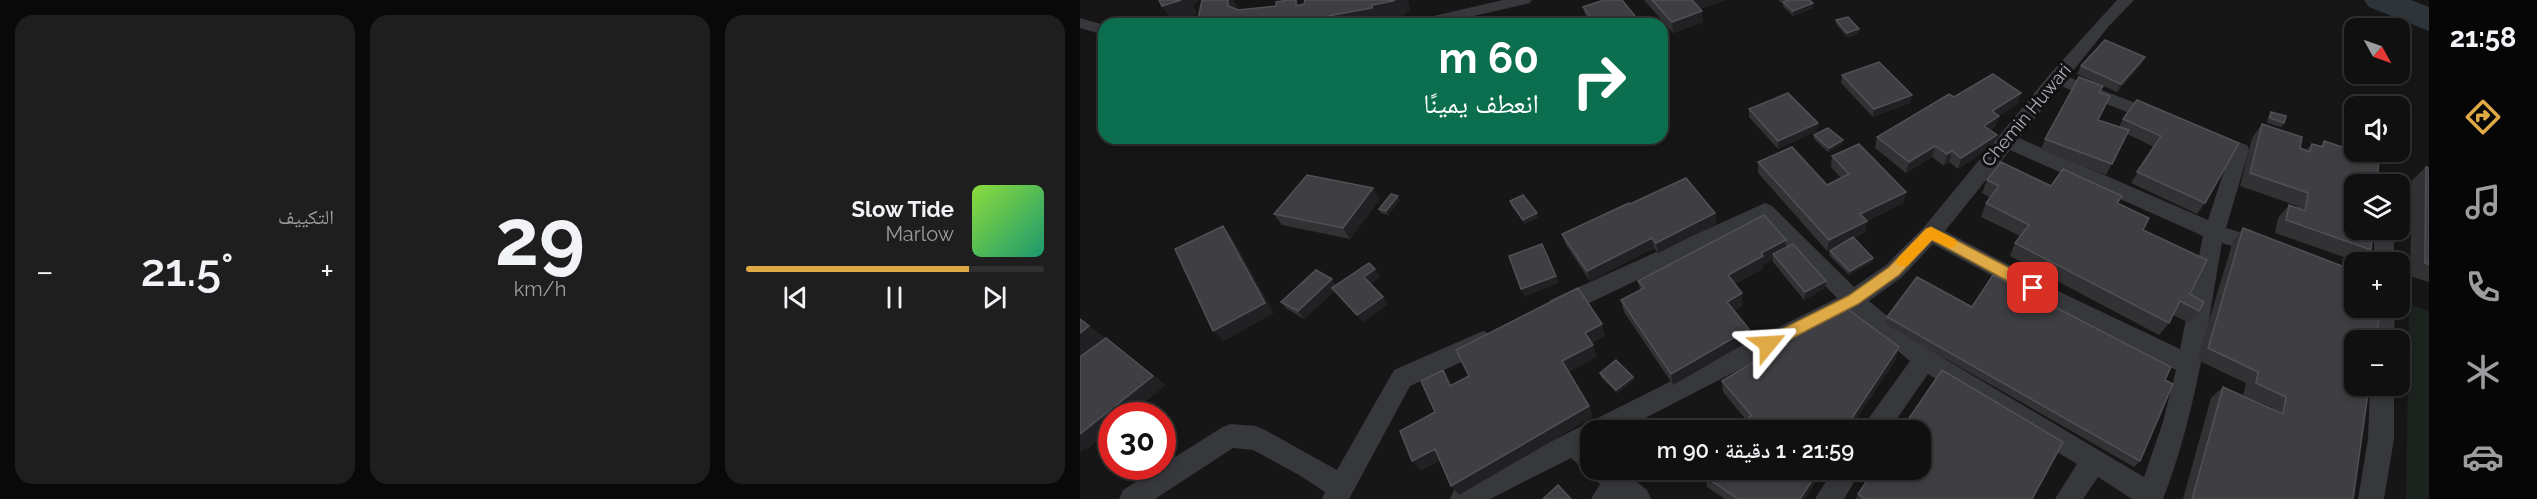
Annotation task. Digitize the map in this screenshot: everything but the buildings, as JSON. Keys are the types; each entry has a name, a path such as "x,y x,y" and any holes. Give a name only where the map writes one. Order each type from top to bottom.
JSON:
{"street":[{"path":"1444,18 1524,0"},
{"name":"Chemin Huwari","path":"1618,420 1853,300 1894,271 1931,232 2056,78 2126,0"},
{"path":"1080,23 1098,28"},
{"path":"1541,314 1765,211 1876,323 1925,359 2151,496 2175,422 2189,366 2214,232 2240,150 2056,78"},
{"path":"2005,140 2214,232 2279,253"},
{"path":"1931,232 2054,299 2189,366"},
{"path":"1132,499 1230,436 1256,438 1308,466 1338,494 1402,378 1498,334"},
{"path":"1882,420 1925,359"},
{"path":"2371,499 2380,439 2382,396"},
{"path":"1463,499 1580,447"},
{"path":"2068,499 2094,460"},
{"path":"1828,499 1841,480"}],"shaded area":[{"path":"2410,304 2429,311 2429,499 2406,499 2408,396 2410,396"}],"waterway":[{"path":"2381,0 2429,20"}],"slow traffic":[{"path":"1903,262 1931,232 1950,243"}],"route":[{"path":"1768,344 1853,300 1894,271 1931,232 2033,288"}]}
